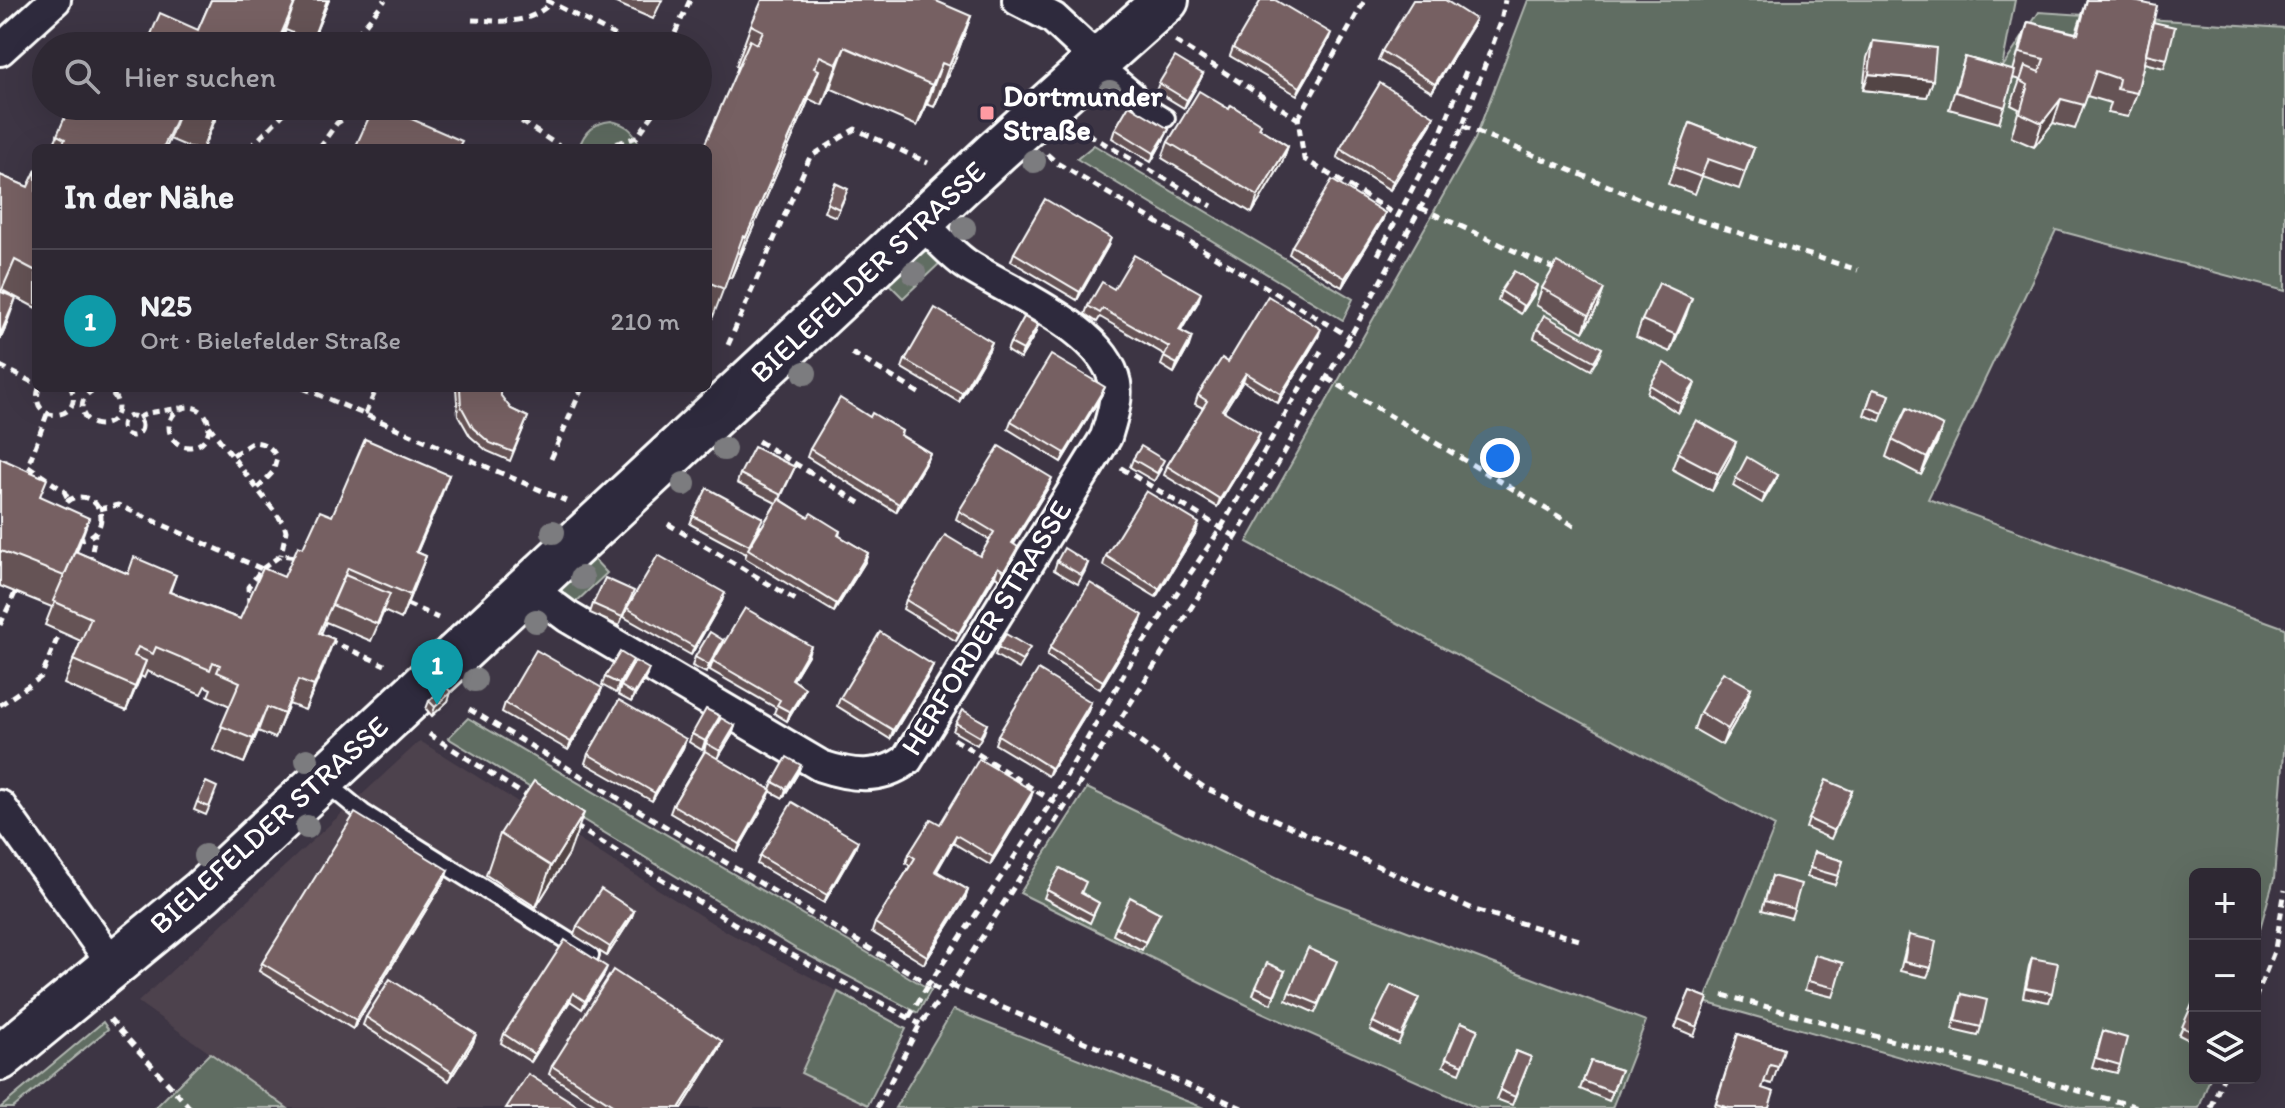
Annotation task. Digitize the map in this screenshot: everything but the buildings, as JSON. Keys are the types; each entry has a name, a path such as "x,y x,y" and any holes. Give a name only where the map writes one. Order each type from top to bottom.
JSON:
{"street":[{"path":"0,50 55,0"},
{"path":"1018,0 1053,18 1099,61"},
{"name":"BIELEFELDER STRASSE","path":"0,1058 202,892 1020,129 1155,10"},
{"name":"HERFORDER STRASSE","path":"529,588 568,617 821,766 848,775 876,774 893,770 907,760 1106,437 1116,384 1106,358 1083,333 964,262 921,222"},
{"path":"0,806 97,976"}],"lane":[{"path":"1099,61 1135,91 1143,104 1166,118"},
{"path":"321,779 363,813 590,955"}],"path":[{"path":"359,32 385,0"},
{"path":"677,32 690,0"},
{"path":"1365,0 1298,119 1304,159 1398,216"},
{"path":"877,1108 920,1024 946,994 1065,809 1236,537 1327,378 1456,143 1501,22 1505,0"},
{"path":"472,20 523,21 538,15 548,2 608,32"},
{"path":"1155,10 1298,119"},
{"path":"1378,255 1439,137 1466,71"},
{"path":"254,144 277,120"},
{"path":"322,144 342,120"},
{"path":"519,120 556,144"},
{"path":"615,144 637,137 649,120"},
{"path":"1463,126 1669,211 1858,270"},
{"path":"728,346 810,157 855,129 936,167"},
{"path":"1020,129 1057,163 1350,337"},
{"path":"1088,134 1212,206"},
{"path":"1421,208 1566,275"},
{"path":"852,353 924,396"},
{"path":"0,366 32,383"},
{"path":"1327,378 1578,528"},
{"path":"37,392 39,407 47,414 57,415 66,412 72,404 73,392"},
{"path":"90,392 84,396 81,407 84,417 91,424 101,426 114,418 133,415 142,424 141,431 132,436 123,431 121,425 124,418"},
{"path":"110,392 119,405 114,418"},
{"path":"313,392 567,501"},
{"path":"365,414 375,392"},
{"path":"551,459 580,392"},
{"path":"72,404 81,407"},
{"path":"138,418 148,413 187,408 200,411 284,524 286,531 281,555 262,569 248,587 249,603"},
{"path":"187,408 175,413 171,419 170,432 177,442 183,446 195,446 206,438 209,426"},
{"path":"47,414 28,466 64,491 69,501"},
{"path":"758,441 860,503"},
{"path":"233,455 253,442 264,443 273,450 277,458 273,472 258,488"},
{"path":"1096,453 1236,537"},
{"path":"52,520 59,515 65,503 77,497 90,499 99,509 101,522 95,533 92,559 86,571"},
{"path":"99,509 118,505 262,569"},
{"path":"59,515 61,528 70,537 83,540 95,533"},
{"path":"668,524 799,602"},
{"path":"281,555 301,558"},
{"path":"0,625 16,591"},
{"path":"407,604 438,618"},
{"path":"0,705 41,677 60,632"},
{"path":"320,636 385,665"},
{"path":"399,707 436,741 530,799"},
{"path":"929,723 1065,809"},
{"path":"1117,726 1205,788 1475,910 1583,941"},
{"path":"571,824 733,923 920,1024"},
{"path":"2261,984 2275,949 2285,890"},
{"path":"97,976 190,1108"},
{"path":"909,1018 929,984 946,994"},
{"path":"951,986 1242,1108"},
{"path":"1723,995 2142,1108"},
{"path":"2211,1108 2221,1084"}],"shaded area":[{"path":"420,741 722,929 906,1029 866,1108 287,1108 138,1002"}],"green space":[{"path":"1528,0 2015,0 2002,68 2039,12 2285,28 2285,291 2056,230 1928,499 2285,628 2285,740 2274,879 2261,925 2261,868 2189,868 2189,1084 2208,1084 2199,1108 2081,1108 1704,1002 1775,826 1247,542 1475,139"},
{"path":"611,121 622,124 636,137 639,144 581,144 590,129"},
{"path":"1094,145 1353,299 1343,320 1077,159"},
{"path":"924,246 940,263 903,298 887,282"},
{"path":"591,556 607,573 574,604 558,587"},
{"path":"468,718 931,990 918,1013 798,950 448,738"},
{"path":"1087,788 1304,892 1646,1021 1612,1108 1477,1108 1259,1011 1020,893"},
{"path":"838,992 906,1029 868,1105 801,1073"},
{"path":"954,1010 1204,1108 895,1108"},
{"path":"103,1022 108,1029 13,1108 0,1108"},
{"path":"210,1053 287,1108 155,1108"}],"place":[{"name":"Dortmunder Straße","path":"987,113"},
{"name":"N25","path":"437,705"}]}
